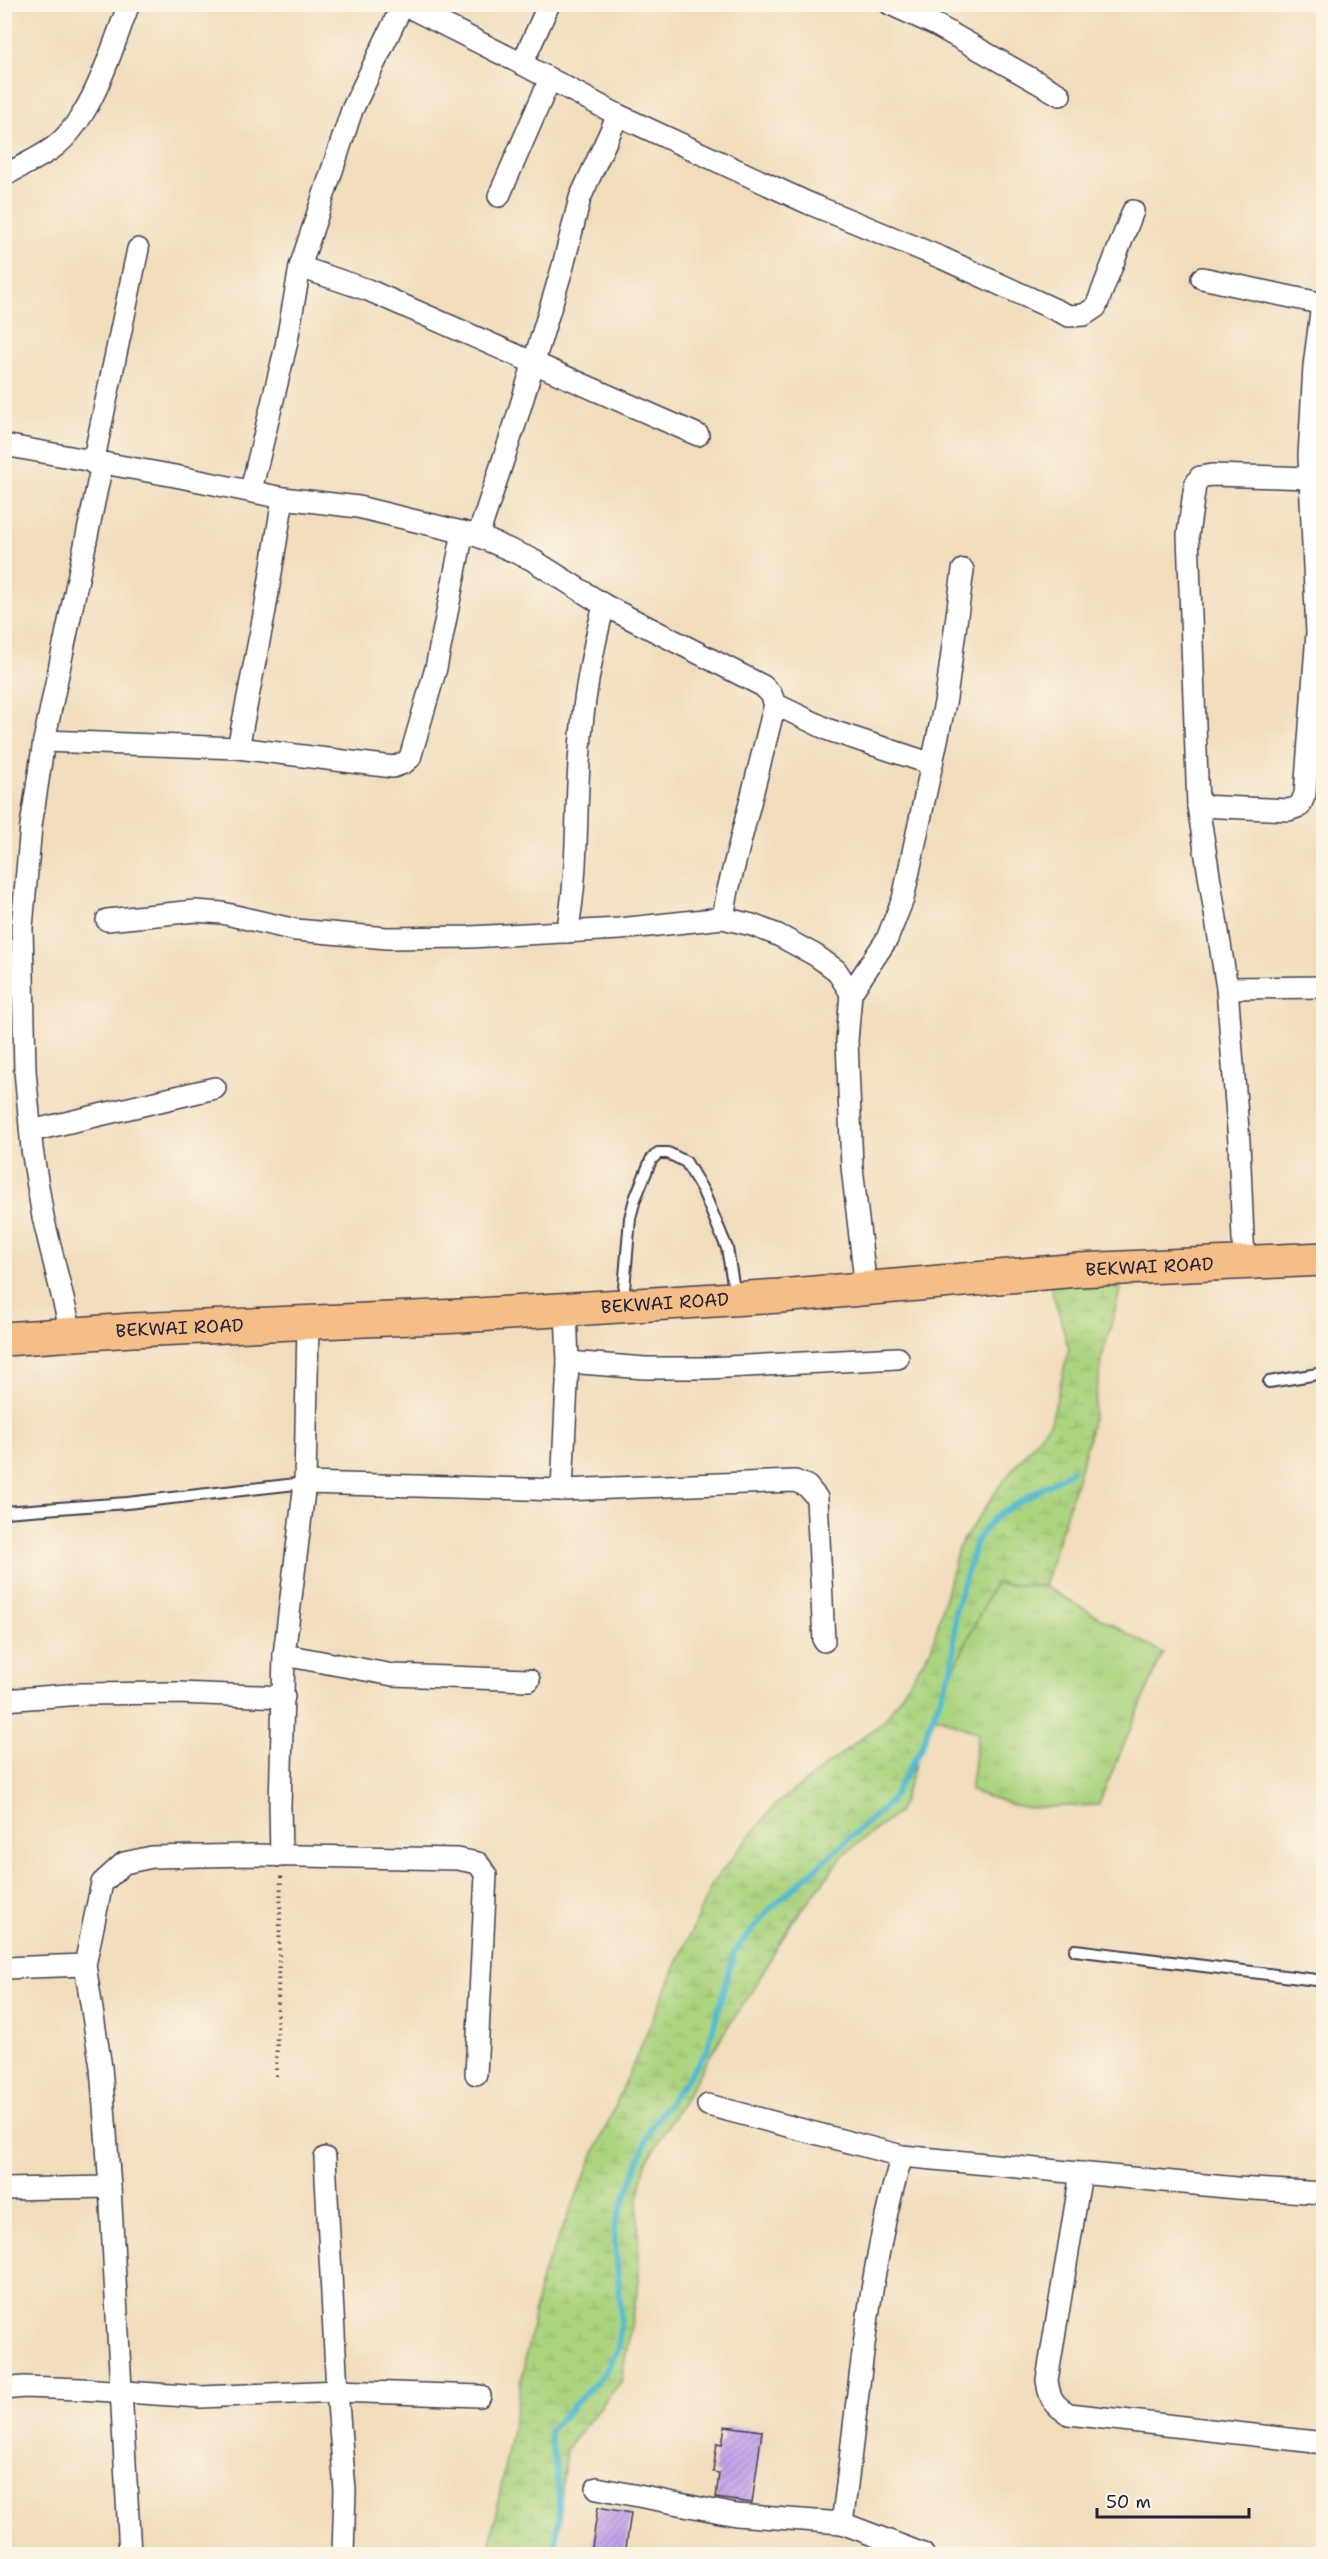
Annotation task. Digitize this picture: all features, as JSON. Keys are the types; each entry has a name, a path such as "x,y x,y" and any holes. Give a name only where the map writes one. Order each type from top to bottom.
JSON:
{"highway":[{"name":"BEKWAI ROAD","path":"4,1339 132,1330 566,1310 866,1289 1078,1270 1323,1258"}],"street":[{"path":"4,176 54,147 85,111 129,4"},
{"path":"251,490 286,346 300,267 352,110 403,4 618,116 808,203 942,258 1069,316 1084,315 1095,306 1133,211"},
{"path":"522,64 549,4"},
{"path":"890,4 936,25 1060,95"},
{"path":"499,196 550,79"},
{"path":"44,741 238,748 393,767 404,764 410,758 471,534 503,464 563,266 580,198 618,116"},
{"path":"72,1336 43,1217 31,1131 13,926 44,741 138,249"},
{"path":"300,267 368,290 698,435"},
{"path":"1198,806 1289,810 1300,806 1305,794 1317,633 1309,478 1314,366 1323,304 1202,278"},
{"path":"4,445 97,464 251,490 283,498 358,507 471,534 531,559 604,605 764,686 771,694 775,704 723,918"},
{"path":"1244,1263 1239,1142 1227,988 1198,806 1188,535 1196,486 1200,477 1212,475 1309,478"},
{"path":"238,748 265,610 283,498"},
{"path":"866,1289 852,1167 847,1041 851,993 887,939 903,899 946,698 963,570"},
{"path":"567,932 575,868 580,748 588,684 604,605"},
{"path":"775,704 829,730 932,764"},
{"path":"107,920 195,911 222,913 296,930 387,938 567,932 723,918 752,925 778,935 815,955 836,970 851,993"},
{"path":"1227,988 1323,987"},
{"path":"31,1131 215,1088"},
{"path":"562,1490 568,1362 566,1310"},
{"path":"281,1856 284,1655 305,1483 308,1323"},
{"path":"568,1362 645,1368 708,1368 898,1358"},
{"path":"305,1483 562,1490 795,1481 807,1486 817,1498 824,1641"},
{"path":"284,1655 393,1675 528,1680"},
{"path":"4,1700 81,1694 178,1693 284,1697"},
{"path":"130,2554 110,2187 101,2067 85,1965 102,1883 124,1863 152,1857 281,1856 457,1859 478,1863 486,1875 476,2074"},
{"path":"4,1968 85,1965"},
{"path":"708,2104 902,2156 1236,2188 1323,2193"},
{"path":"842,2523 872,2296 888,2205 902,2156"},
{"path":"325,2158 345,2490 344,2554"},
{"path":"1081,2173 1047,2380 1049,2396 1057,2407 1069,2414 1323,2443"},
{"path":"4,2189 110,2187"},
{"path":"4,2390 24,2387 81,2389 201,2397 338,2391 480,2396"},
{"path":"597,2488 736,2515 842,2523 922,2554"}],"lane":[{"path":"623,1306 630,1218 651,1160 658,1153 668,1153 686,1162 703,1191 727,1248 736,1298"},
{"path":"1269,1382 1323,1372"},
{"path":"4,1512 127,1503 305,1483"},
{"path":"1075,1950 1323,1981"}],"path":[{"path":"276,2076 281,1856"}],"green space":[{"path":"1123,1280 1103,1354 1088,1443 1044,1586 994,1584 932,1715 899,1812 845,1853 789,1927 646,2163 638,2199 639,2281 621,2382 566,2449 556,2554 488,2554 541,2278 713,1882 775,1805 885,1720 932,1647 958,1548 1001,1484 1051,1422 1069,1349 1050,1284"},
{"path":"994,1584 1044,1586 1163,1653 1098,1805 1023,1808 970,1791 978,1733 932,1715"}],"building":[{"path":"725,2426 762,2431 752,2503 716,2498 719,2473 713,2472 717,2443 722,2444"},
{"path":"598,2507 631,2513 625,2554 591,2554"}],"waterway":[{"path":"553,2554 559,2507 549,2431 604,2374 618,2349 621,2312 614,2229 651,2127 707,2051 734,1952 771,1908 890,1802 920,1750 953,1664 955,1611 977,1539 996,1516 1072,1471"}]}
